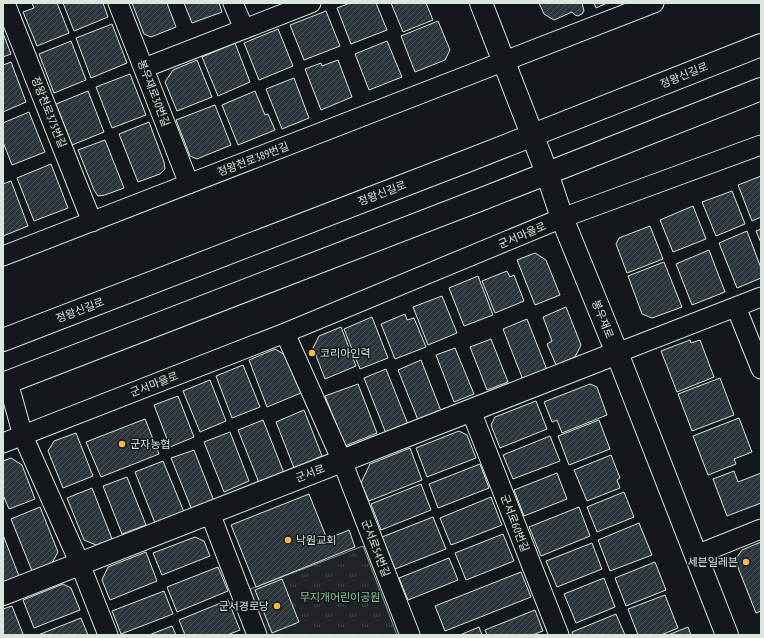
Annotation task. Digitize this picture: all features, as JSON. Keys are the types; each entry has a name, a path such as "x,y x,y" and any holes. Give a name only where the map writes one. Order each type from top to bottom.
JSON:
{"street":[{"name":"정왕천로375번길","path":"5,3 92,222"},
{"name":"봉우재로30번길","path":"118,3 189,184"},
{"path":"234,3 244,29"},
{"path":"144,68 311,3"},
{"name":"봉우재로","path":"481,3 547,173 562,218 617,353 727,635"},
{"name":"정왕천로389번길","path":"3,256 654,3"},
{"name":"정왕신길로","path":"3,340 761,45"},
{"path":"108,635 80,564 23,436 6,383 482,199 761,89"},
{"name":"군서마을로","path":"3,443 285,333 562,218 761,145"},
{"path":"617,353 761,297"},
{"path":"736,307 761,369"},
{"path":"285,333 342,461"},
{"name":"군서로","path":"3,594 617,353"},
{"name":"군서로60번길","path":"471,411 559,635"},
{"name":"군서로54번길","path":"342,461 410,635"},
{"path":"210,513 258,635"},
{"path":"696,555 761,529"}],"green space":[{"name":"무지개어린이공원","path":"363,546 397,635 265,635 248,590"}],"building":[{"path":"32,3 57,3 69,33 37,46 23,12 34,8"},
{"path":"63,3 103,3 108,17 74,31"},
{"path":"132,3 167,3 176,27 151,37 144,34"},
{"path":"184,3 219,3 222,12 192,23"},
{"path":"350,3 376,3 387,30 351,44 337,8"},
{"path":"391,3 426,3 433,20 403,32"},
{"path":"539,3 582,3 584,11 578,16 572,12 554,20 544,14"},
{"path":"594,3 607,3 596,8"},
{"path":"326,11 340,46 304,60 290,25"},
{"path":"438,21 450,50 445,60 415,72 401,36"},
{"path":"112,24 127,63 91,78 76,38"},
{"path":"278,29 293,66 259,80 244,43"},
{"path":"3,33 11,54 3,57"},
{"path":"71,41 86,80 54,93 39,54"},
{"path":"387,41 402,77 369,90 355,54"},
{"path":"235,43 250,82 218,96 202,57"},
{"path":"197,60 212,97 177,111 165,82 173,70"},
{"path":"338,60 352,97 321,110 305,69 321,63 322,66"},
{"path":"11,62 26,102 3,112 3,65"},
{"path":"130,74 146,115 112,128 96,87"},
{"path":"294,78 309,118 282,129 266,89"},
{"path":"88,91 104,132 72,145 56,104"},
{"path":"255,91 265,115 268,114 275,130 238,145 222,105"},
{"path":"215,105 231,145 197,159 190,156 176,120"},
{"path":"29,112 45,152 12,165 3,142 3,123"},
{"path":"149,122 164,162 165,169 160,174 138,182 119,134"},
{"path":"105,140 124,188 98,196 94,190 78,150"},
{"path":"51,164 68,208 34,221 17,178"},
{"path":"761,176 761,217 752,221 738,185"},
{"path":"11,181 28,226 3,236 3,184"},
{"path":"732,191 745,224 716,236 702,202"},
{"path":"693,206 706,239 673,252 660,220"},
{"path":"650,226 663,259 627,273 616,244 619,238"},
{"path":"761,229 761,243 756,231"},
{"path":"747,231 761,268 761,278 737,288 719,243"},
{"path":"709,250 725,292 692,305 676,264"},
{"path":"535,253 546,260 560,295 535,305 517,260"},
{"path":"664,262 682,307 652,318 642,314 628,276"},
{"path":"507,271 510,277 514,275 524,301 495,313 482,281"},
{"path":"478,276 493,315 464,326 449,288"},
{"path":"442,296 457,333 428,345 413,307"},
{"path":"566,307 581,345 575,357 556,365 547,344 552,341 543,317"},
{"path":"405,314 407,320 414,318 426,347 395,359 381,324"},
{"path":"372,317 388,358 360,369 344,329"},
{"path":"527,319 549,375 525,385 503,329"},
{"path":"341,327 356,366 325,379 313,348 319,336"},
{"path":"491,339 508,382 487,390 470,347"},
{"path":"690,340 691,343 700,340 714,377 677,392 661,351"},
{"path":"455,348 474,394 454,402 436,355"},
{"path":"275,349 285,355 301,393 267,407 249,360"},
{"path":"421,360 441,411 418,420 398,370"},
{"path":"243,365 260,407 232,418 216,376"},
{"path":"386,369 409,427 387,436 364,378"},
{"path":"720,378 734,415 692,431 678,394"},
{"path":"210,380 226,421 200,432 183,391"},
{"path":"358,384 377,433 345,446 325,396"},
{"path":"590,384 597,387 607,415 562,433 557,420 552,422 544,402"},
{"path":"178,396 194,437 170,447 154,405"},
{"path":"536,401 547,429 500,448 491,425 495,417"},
{"path":"304,410 322,456 294,468 276,422"},
{"path":"739,418 752,452 734,459 736,464 708,475 693,436"},
{"path":"145,419 159,454 101,477 86,442"},
{"path":"263,420 284,473 259,483 238,430"},
{"path":"599,420 610,449 569,465 558,436"},
{"path":"459,431 467,435 476,458 427,477 416,448"},
{"path":"230,432 249,481 224,492 204,442"},
{"path":"76,433 93,476 63,488 48,451 54,441"},
{"path":"550,436 560,461 513,479 503,455"},
{"path":"410,448 422,480 369,501 361,483 370,464"},
{"path":"194,450 214,501 192,510 171,458"},
{"path":"611,455 620,478 617,480 620,488 587,501 574,470"},
{"path":"11,458 22,465 35,499 9,509 3,495 3,461"},
{"path":"163,461 184,512 155,523 135,472"},
{"path":"480,464 489,488 438,508 429,484"},
{"path":"734,471 738,482 761,473 761,503 727,516 713,479"},
{"path":"557,473 567,499 524,516 514,490"},
{"path":"127,477 146,525 122,534 103,486"},
{"path":"421,484 431,510 381,530 371,504"},
{"path":"92,488 112,539 96,545 84,540 67,498"},
{"path":"624,492 634,517 597,532 587,507"},
{"path":"309,494 327,539 349,530 355,547 256,587 231,525"},
{"path":"491,497 502,525 451,545 440,518"},
{"path":"40,507 58,552 52,563 32,571 11,519"},
{"path":"579,507 590,536 541,556 529,527"},
{"path":"433,517 446,549 395,569 382,537"},
{"path":"639,523 652,555 610,571 598,540"},
{"path":"503,534 514,561 466,580 455,553"},
{"path":"3,535 19,576 3,583"},
{"path":"195,537 204,541 210,556 162,575 153,553"},
{"path":"761,542 761,611 756,613 735,560 742,550"},
{"path":"592,543 602,569 557,587 546,561"},
{"path":"146,552 157,581 110,600 102,580 108,567"},
{"path":"449,558 458,580 408,600 399,578"},
{"path":"655,562 666,590 626,606 615,578"},
{"path":"218,567 228,591 177,612 167,587"},
{"path":"521,572 531,597 445,631 435,606"},
{"path":"604,578 615,607 576,623 564,594"},
{"name":"군서경로당","path":"282,579 299,622 272,633 255,590"},
{"path":"63,584 71,588 80,610 34,628 23,600"},
{"path":"164,591 173,614 121,634 112,611"},
{"path":"665,595 678,628 661,635 638,635 628,609"},
{"path":"228,600 240,630 227,635 185,635 179,620"},
{"path":"12,606 23,634 3,635 3,609"},
{"path":"535,610 543,631 532,635 487,635 485,630"},
{"path":"616,614 625,635 573,635 572,632"},
{"path":"81,618 88,635 38,635"},
{"path":"172,626 176,635 149,635"},
{"path":"479,627 482,635 460,635"},
{"path":"688,627 691,635 668,635"}],"place":[{"name":"코리아인력","path":"312,353"},
{"name":"군자농협","path":"122,444"},
{"name":"낙원교회","path":"288,540"},
{"name":"세븐일레븐","path":"746,562"},
{"name":"군서경로당","path":"277,606"}]}
